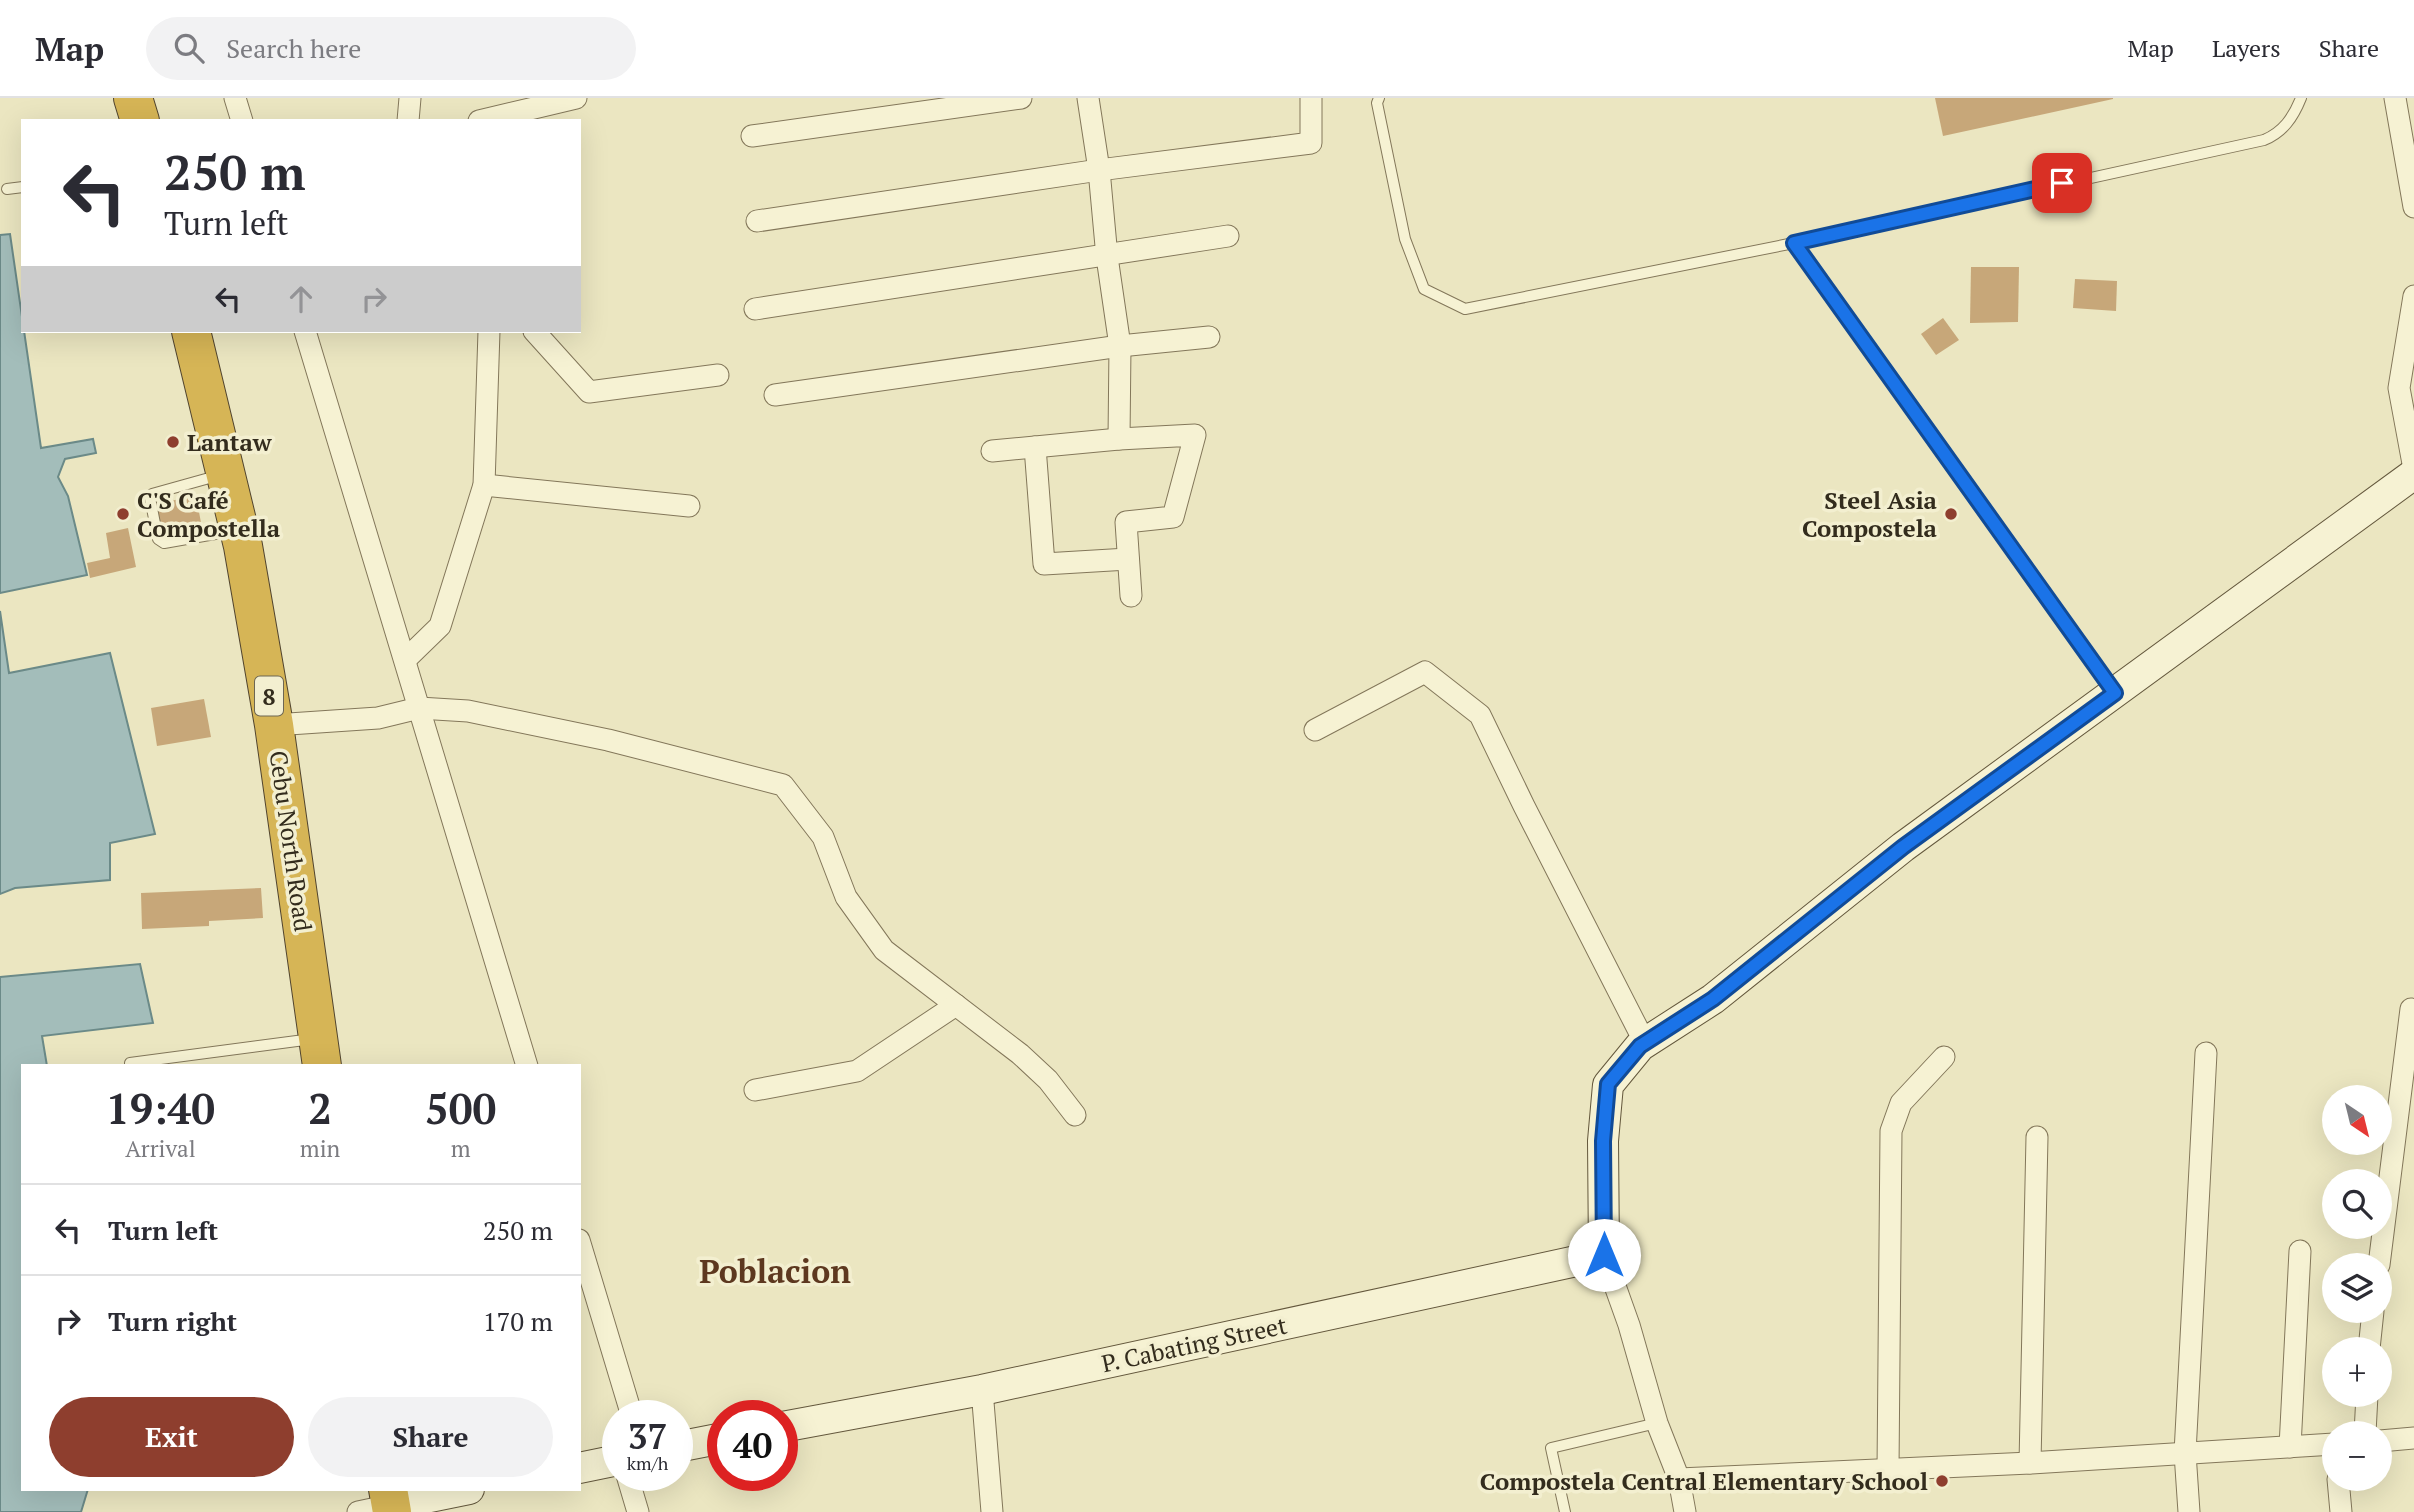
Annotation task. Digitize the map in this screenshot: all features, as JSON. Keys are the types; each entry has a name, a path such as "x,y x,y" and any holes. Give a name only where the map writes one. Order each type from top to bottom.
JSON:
{"highway":[{"path":"133,98 139,119"},
{"name":"Cebu North Road","path":"191,333 239,530 274,725 320,1052"}],"street":[{"path":"235,98 241,119"},
{"path":"408,119 410,98"},
{"path":"487,119 576,98"},
{"path":"752,135 1015,98"},
{"path":"1088,98 1120,346 1119,439"},
{"path":"757,221 1099,170 1311,143 1311,98"},
{"path":"2395,98 2414,207"},
{"path":"755,309 1107,257 1228,236"},
{"path":"2414,296 2399,388 2414,469"},
{"path":"306,333 526,1064"},
{"path":"405,660 440,626 484,485 489,333"},
{"path":"536,333 589,392 719,375"},
{"path":"775,395 1120,346 1209,337"},
{"path":"992,451 1195,435 1173,517 1126,523 1131,596"},
{"path":"1035,447 1044,564 1128,559"},
{"path":"1685,1512 1679,1479 1657,1423 1629,1325 1604,1255 1603,1141 1608,1084 1640,1046 1713,999 1903,847 2414,474"},
{"path":"484,485 689,506"},
{"path":"1315,730 1425,671 1480,715 1645,1043"},
{"path":"274,725 378,718 419,708 468,711 608,740 783,785 823,837 846,897 884,950 1020,1054 1048,1080 1075,1115"},
{"path":"755,1090 858,1071 956,1005"},
{"path":"2380,1253 2410,1009"},
{"path":"2189,1512 2185,1453 2206,1053"},
{"path":"1888,1469 1891,1131 1900,1103 1944,1057"},
{"path":"2030,1463 2037,1137"},
{"path":"581,1247 627,1400"},
{"path":"2290,1447 2300,1251"},
{"name":"P. Cabating Street","path":"798,1424 982,1390 1604,1255"},
{"path":"982,1390 992,1512"},
{"path":"2392,1440 2414,1438"},
{"path":"1679,1479 2030,1463 2322,1445"},
{"path":"581,1468 602,1463"},
{"path":"382,1504 457,1491"},
{"path":"632,1491 638,1512"},
{"path":"2339,1491 2341,1512"}],"lane":[{"path":"1378,98 1405,239 1424,289 1465,309 1794,243 2264,140 2279,134 2290,121 2301,98"},
{"path":"7,189 21,187"},
{"path":"1794,243 2115,693"},
{"path":"226,473 152,494 149,498 158,539 164,543 239,530"},
{"path":"130,1063 320,1052"},
{"path":"1565,1512 1551,1448 1657,1423"}],"water":[{"path":"10,234 21,310 21,333 24,333 41,448 93,439 96,453 65,459 58,477 68,496 87,575 0,593 0,235"},
{"path":"0,611 9,673 110,653 155,834 110,843 110,880 15,888 0,894"},
{"path":"140,964 153,1023 42,1036 47,1064 21,1064 21,1491 87,1491 81,1512 0,1512 0,977"}],"building":[{"path":"1935,98 2113,98 2113,99 1943,136"},
{"path":"1971,267 2019,267 2018,322 1970,323"},
{"path":"2075,279 2117,281 2116,311 2073,308"},
{"path":"1943,318 1959,340 1936,355 1921,334"},
{"path":"196,496 202,528 160,536 154,504"},
{"path":"128,528 136,567 90,578 87,563 110,558 106,533"},
{"path":"204,699 211,737 157,746 151,708"},
{"path":"261,888 263,918 209,921 209,926 142,929 141,893"}],"place":[{"name":"Lantaw","path":"173,442"},
{"name":"C'S Café Compostella","path":"123,514"},
{"name":"Steel Asia Compostela","path":"1951,514"},
{"name":"Compostela Central Elementary School","path":"1942,1481"}],"district":[{"name":"Poblacion","path":"775,1271"}],"route":[{"path":"1604,1255 1603,1141 1608,1084 1640,1046 1713,999 1903,847 2115,693 1794,243 2062,183"}]}
